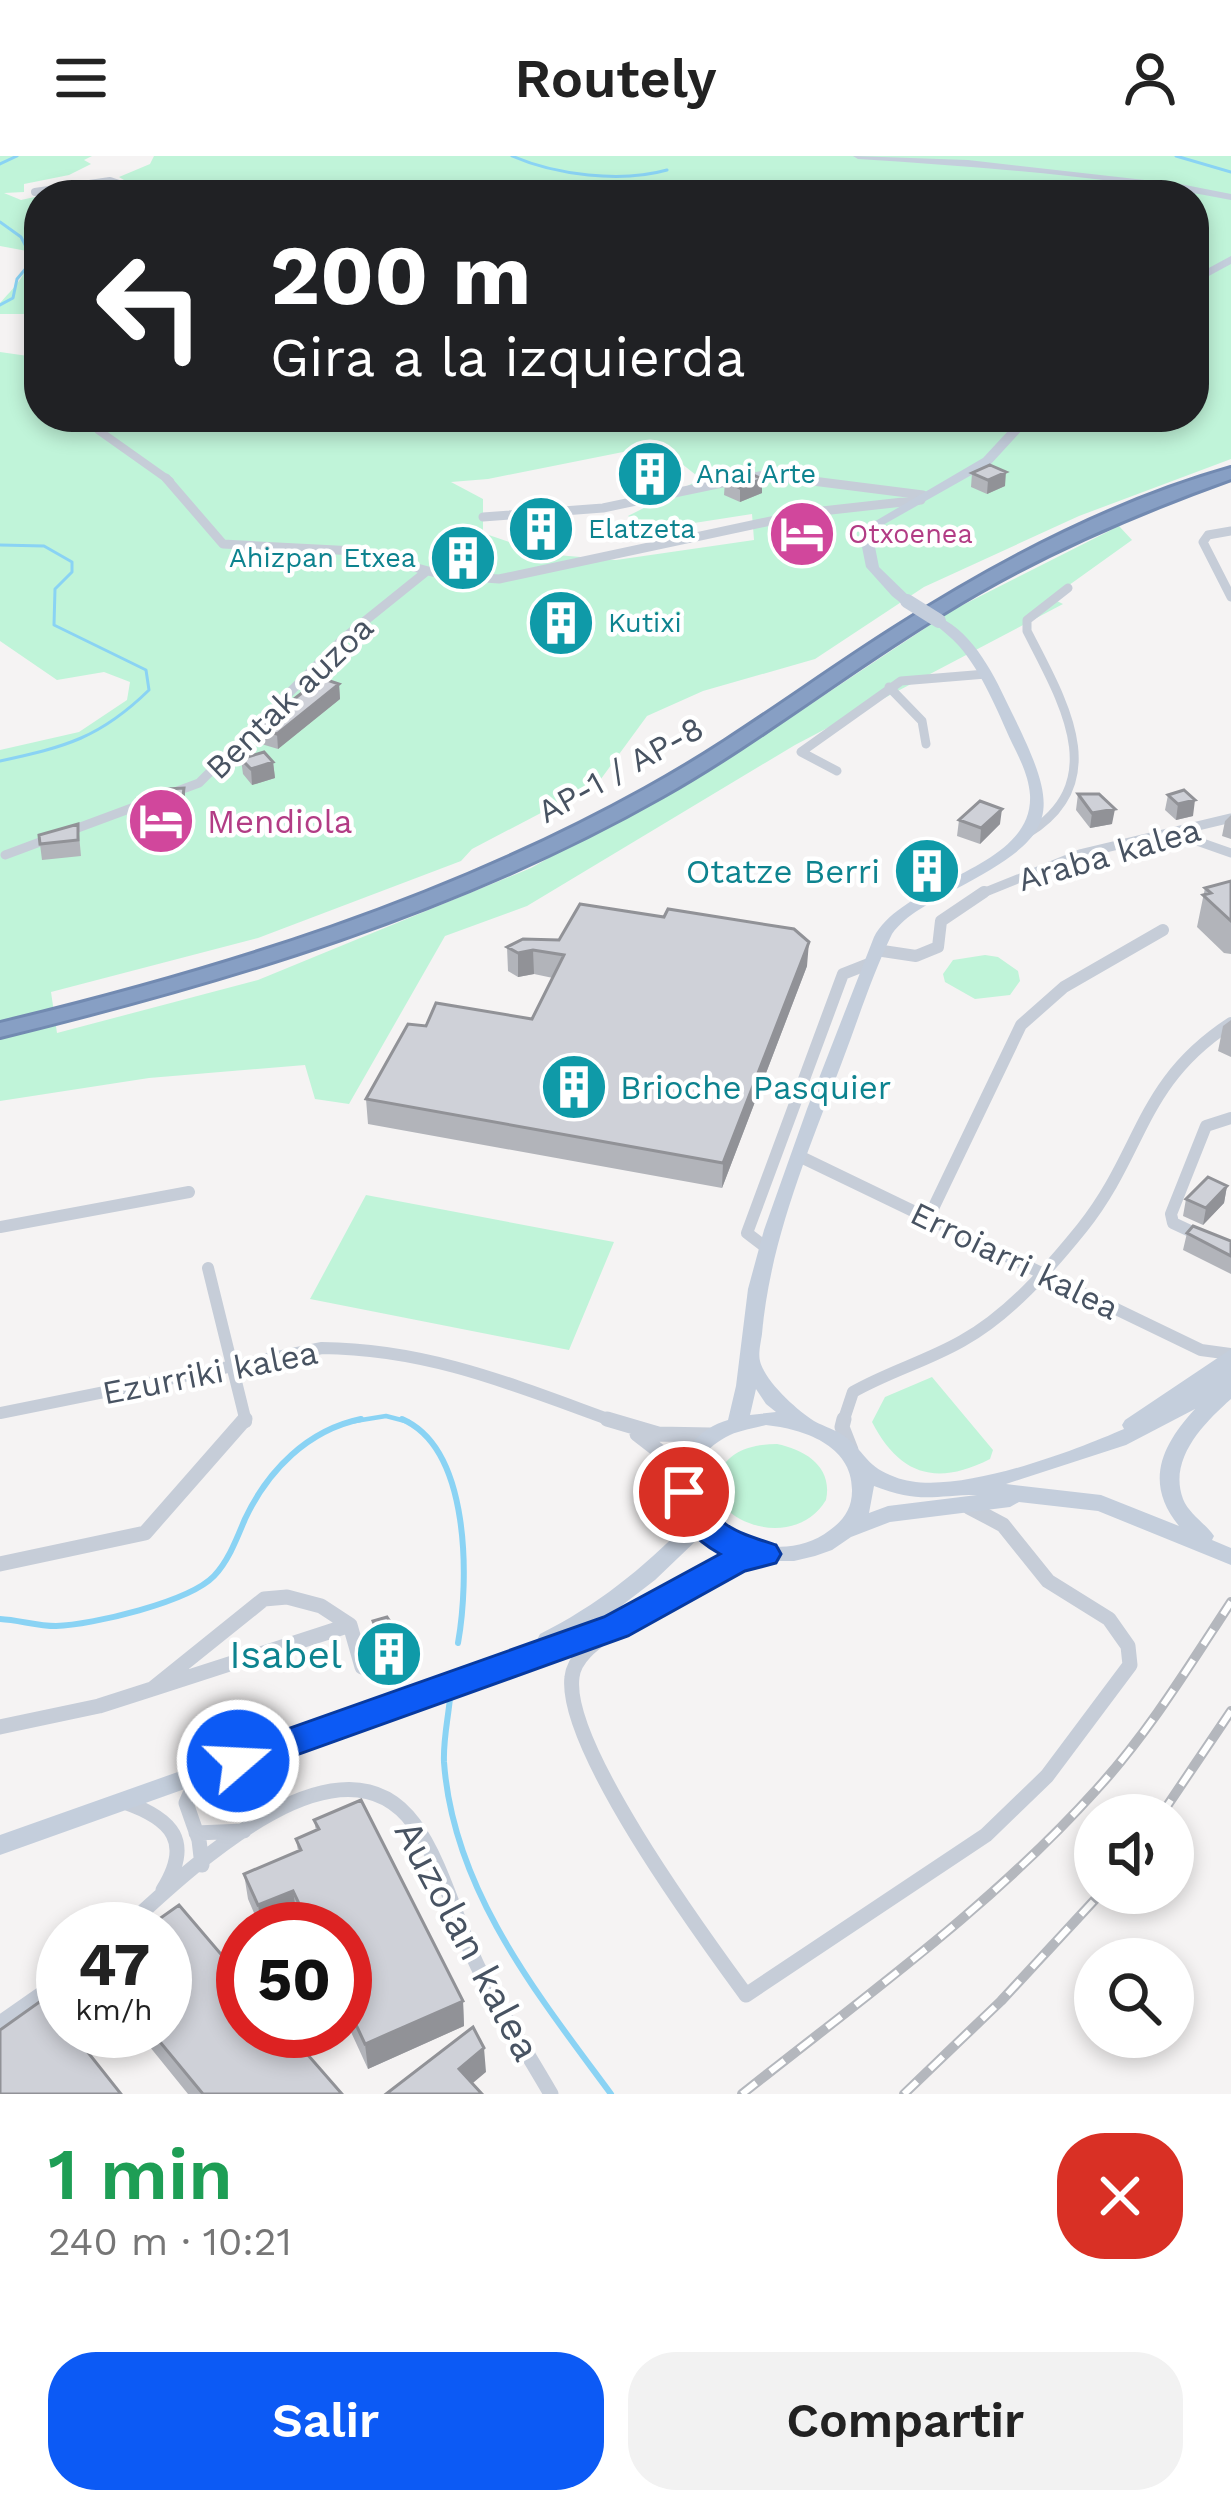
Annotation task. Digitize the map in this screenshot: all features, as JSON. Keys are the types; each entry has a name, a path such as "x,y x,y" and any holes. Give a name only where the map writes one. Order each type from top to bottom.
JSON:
{"highway":[{"name":"AP-1 / AP-8","path":"0,1016 273,942 504,853 677,762 964,580 1103,512 1231,463"},
{"name":"AP-1 / AP-8","path":"0,1030 263,959 501,869 693,770 851,664 997,576 1115,519 1231,473"}],"street":[{"path":"858,156 1118,180"},
{"path":"100,432 164,476 187,498 211,537 223,544 355,551 427,571 499,579 813,512 926,498"},
{"path":"1014,432 987,461 878,523 866,550 883,584 960,635 986,674 1028,760 1040,800 1028,834"},
{"path":"483,517 603,508 762,475 926,498"},
{"path":"1231,531 1205,538 1231,597"},
{"path":"1216,567 1231,566"},
{"name":"Bentak auzoa","path":"5,855 200,783 345,637 427,571"},
{"path":"737,1423 746,1402 747,1358 768,1249 873,956 888,926 972,875 1062,808 1073,765 1071,722 1027,631 1027,620 1068,589"},
{"path":"837,771 801,752 889,687 911,679 986,674"},
{"path":"889,687 922,721 926,743"},
{"name":"Araba kalea","path":"873,956 928,954 938,947 941,921 956,908 999,887 1106,847 1231,818"},
{"path":"1176,834 1231,853"},
{"path":"928,1219 1022,1024 1064,987 1163,930"},
{"path":"768,1249 747,1233 843,974 873,956"},
{"path":"845,1531 862,1508 857,1463 842,1427 853,1392 949,1349 994,1319 1041,1273 1108,1192 1149,1101 1180,1058 1231,1023"},
{"path":"1231,1118 1205,1126 1171,1214 1172,1223 1231,1250"},
{"name":"Erroiarri kalea","path":"801,1157 1201,1350 1231,1355"},
{"path":"0,1227 189,1192"},
{"path":"0,1564 145,1533 246,1423 208,1268"},
{"name":"Ezurriki kalea","path":"0,1413 322,1348 351,1347 513,1381 625,1427"},
{"path":"965,1499 1128,1428 1231,1355"},
{"path":"616,1626 579,1660 572,1678 580,1723 664,1882 746,1995 986,1835 1047,1776 1130,1664 1124,1634 1036,1571 1001,1520 965,1499 880,1482 835,1438 773,1399 747,1358"},
{"path":"1051,1463 1099,1451 1146,1429 1231,1371"},
{"path":"1231,1387 1200,1413 1180,1439 1169,1470 1169,1494 1196,1532 1231,1556"},
{"path":"764,1554 722,1540 700,1524 687,1503 683,1481 691,1456 712,1435 737,1423 766,1418 809,1425"},
{"path":"625,1427 668,1437 712,1435"},
{"path":"625,1427 659,1451 683,1481"},
{"path":"0,1845 616,1626 737,1560 800,1552 888,1514 965,1499 1039,1494 1087,1499 1146,1518 1231,1556"},
{"path":"0,1835 516,1654 584,1623 632,1590 700,1524"},
{"path":"152,1689 265,1599 280,1595 331,1607 350,1625 362,1667"},
{"path":"0,1726 99,1706 350,1625"},
{"path":"122,1802 159,1815 188,1866 202,1865 196,1833 183,1809 184,1796 198,1775"},
{"name":"Auzolan kalea","path":"155,1901 284,1803 332,1788 379,1795 406,1813 423,1839 479,1969 551,2094"},
{"name":"Auzolan kalea","path":"196,1833 245,1831"},
{"name":"Auzolan kalea","path":"155,1901 177,1868 178,1850"},
{"path":"0,2023 36,1998"}],"green space":[{"path":"0,156 92,156 84,160 91,164 69,175 24,180 24,192 4,193 24,199 24,250 0,246"},
{"path":"154,156 1231,156 1231,459 1079,516 924,587 815,659 703,691 647,716 598,783 472,849 461,861 258,938 51,992 57,1033 258,980 531,868 746,747 951,611 1119,526 1132,540 1051,598 1063,604 795,745 527,906 445,936 349,1104 315,1099 305,1065 149,1078 0,1101 0,750 79,732 127,700 130,682 104,672 57,680 0,641 0,352 24,355 24,432 1209,432 1209,180 119,177 150,164","holes":["658,445 701,479 628,516 649,530 752,514 754,540 616,560 545,554 483,533 483,499 451,482"]},
{"path":"24,270 24,314 0,314 0,303"},
{"path":"998,957 1018,971 1020,981 1010,995 975,999 945,982 943,974 953,960"},
{"path":"366,1195 614,1242 569,1350 310,1299"},
{"path":"932,1377 993,1450 990,1459 970,1468 936,1473 907,1464 883,1440 872,1422 885,1397"},
{"path":"777,1444 815,1462 825,1478 826,1500 805,1521 763,1527 724,1507 716,1480 725,1463 739,1452"}],"building":[{"path":"990,465 1006,472 988,480 972,473"},
{"path":"749,473 762,479 740,488 725,481"},
{"path":"548,507 558,517 534,522 521,509"},
{"path":"807,510 825,522 805,531 782,521"},
{"path":"483,534 484,546 459,547 457,536"},
{"path":"576,598 587,610 545,619 534,607"},
{"path":"321,678 339,684 277,734 257,728"},
{"path":"264,752 273,762 251,769 241,759"},
{"path":"184,788 181,812 134,814 137,799 166,798 167,789"},
{"path":"1184,790 1195,800 1178,804 1168,795"},
{"path":"1078,794 1099,794 1115,809 1092,813"},
{"path":"980,801 1002,809 981,828 959,820"},
{"path":"78,824 78,840 40,844 39,835"},
{"path":"910,846 946,848 946,862 937,867 910,862"},
{"path":"1231,881 1231,921 1203,895 1211,893 1205,888"},
{"name":"Brioche Pasquier","path":"580,904 664,917 668,909 794,929 809,942 723,1163 366,1099 408,1024 426,1026 436,1003 532,1019 564,955 533,950 518,953 507,947 523,939 559,940"},
{"path":"1208,1177 1227,1186 1206,1208 1186,1199"},
{"path":"1193,1226 1231,1241 1231,1256 1187,1233"},
{"path":"387,1617 405,1643 379,1651 370,1628 375,1626 373,1621"},
{"path":"361,1800 463,2001 372,2041 372,1902 298,1902 293,1891 257,1902 244,1874 301,1850 296,1839 319,1829 314,1820"},
{"path":"192,1920 216,1948 216,2058 311,2058 342,2094 203,2094 173,2058 192,2058"},
{"path":"36,2004 36,2058 92,2058 121,2094 0,2094 0,2030"},
{"path":"473,2027 484,2048 459,2069 482,2094 386,2094"}],"waterway":[{"path":"0,164 17,156"},
{"path":"512,156 588,175 667,170"},
{"path":"1176,156 1231,172"},
{"path":"0,222 24,243"},
{"path":"0,305 13,298 24,271"},
{"path":"0,545 44,546 72,562 72,572 55,589 54,625 146,670 149,690 97,730 44,751 0,761"},
{"path":"351,1422 386,1416 405,1421"},
{"path":"351,1422 361,1419"},
{"path":"405,1421 409,1422"},
{"path":"405,1421 425,1435 453,1487 463,1553 458,1643"},
{"path":"0,1619 56,1626 92,1621 163,1603 202,1586 224,1563 254,1501 278,1469 307,1443 351,1422"},
{"path":"450,1698 444,1762 464,1854 528,1979 611,2094"}],"railway":[{"path":"742,2094 926,1949 1057,1831 1134,1745 1231,1602"},
{"path":"1175,1794 1231,1711"},
{"path":"904,2094 1001,2001 1082,1914"}],"place":[{"name":"Anai Arte","path":"650,474"},
{"name":"Elatzeta","path":"541,529"},
{"name":"Otxoenea","path":"802,534"},
{"name":"Ahizpan Etxea","path":"463,558"},
{"name":"Kutixi","path":"561,623"},
{"name":"Mendiola","path":"161,821"},
{"name":"Otatze Berri","path":"927,871"},
{"name":"Brioche Pasquier","path":"574,1087"},
{"name":"Isabel","path":"389,1654"}],"route":[{"path":"238,1761 616,1626 737,1560 764,1554 710,1533 693,1514 684,1492"}]}
